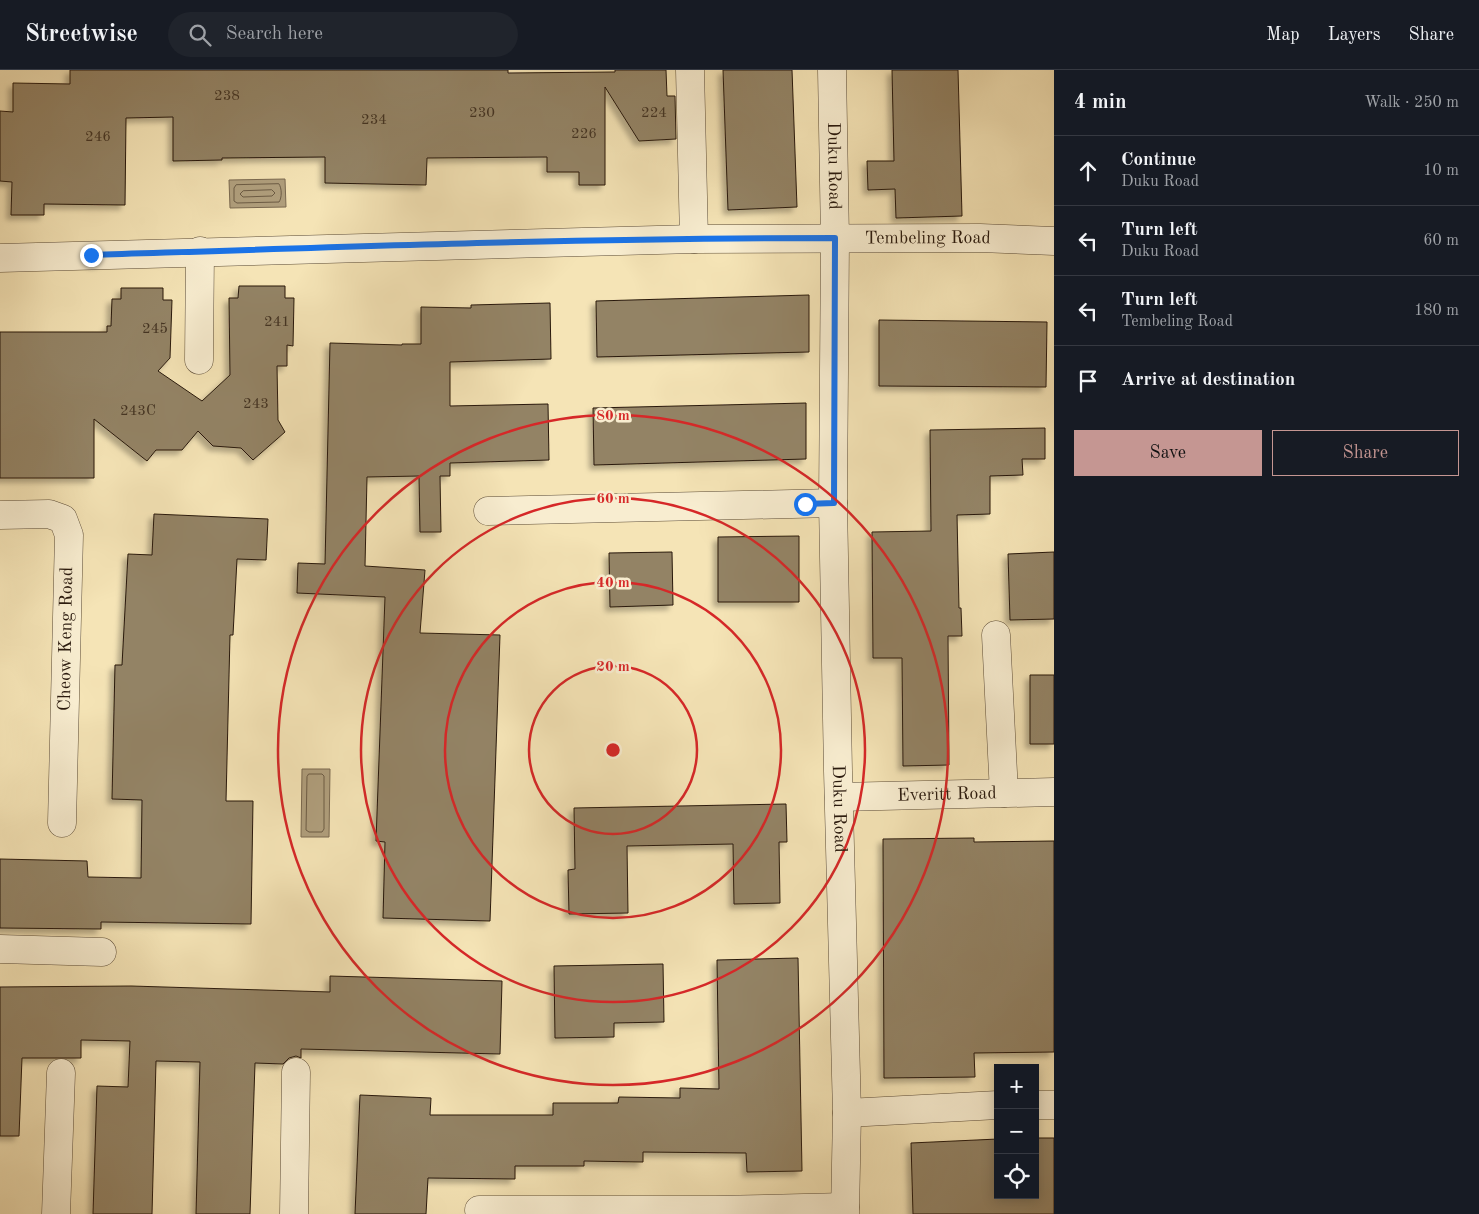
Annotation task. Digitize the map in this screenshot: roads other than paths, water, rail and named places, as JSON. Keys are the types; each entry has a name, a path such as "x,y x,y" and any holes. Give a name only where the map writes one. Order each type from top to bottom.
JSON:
{"street":[{"path":"690,70 694,238"},
{"name":"Duku Road","path":"832,70 835,238 834,503 847,1113 845,1211"},
{"name":"Tembeling Road","path":"0,258 694,238 980,238 1054,241"},
{"path":"199,360 200,252"},
{"path":"488,511 834,503"},
{"name":"Cheow Keng Road","path":"0,515 50,514 63,519 68,535 62,824"},
{"path":"996,635 1004,793"},
{"name":"Everitt Road","path":"839,798 1054,792"},
{"path":"0,949 102,952"},
{"path":"294,1214 296,1072"},
{"path":"56,1214 62,1073"},
{"path":"1039,1105 1054,1105"},
{"path":"847,1113 994,1106"},
{"path":"479,1210 845,1211"}],"water":[{"path":"285,179 286,207 230,208 229,180"},
{"path":"302,769 330,769 329,837 301,837"}]}
